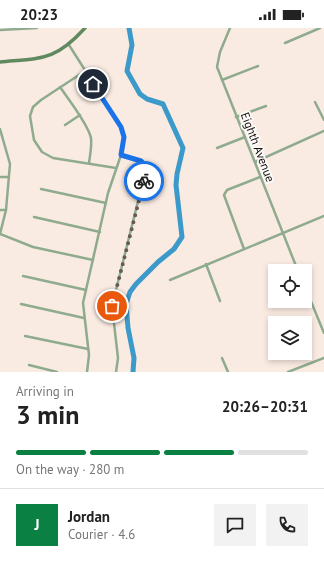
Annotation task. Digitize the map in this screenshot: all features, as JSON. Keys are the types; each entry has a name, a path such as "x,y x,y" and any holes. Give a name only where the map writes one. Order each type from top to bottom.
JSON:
{"main road":[{"path":"0,62 47,57 69,45 85,28"}],"street":[{"path":"0,30 38,28"},
{"name":"Eighth Avenue","path":"230,28 220,52 217,67 295,264"},
{"path":"284,43 320,28"},
{"path":"69,45 121,127 124,137 121,155 106,203 83,308 88,349 87,372"},
{"path":"222,80 258,66"},
{"path":"85,71 36,103 31,111 30,122 34,140 42,152 53,158 116,168"},
{"path":"60,87 80,116 90,134 91,139 88,163"},
{"path":"315,102 324,120"},
{"path":"236,117 266,106"},
{"path":"65,126 80,116"},
{"path":"0,128 10,164 6,210 0,234 33,247 93,260"},
{"path":"255,162 324,131"},
{"path":"218,148 245,137"},
{"path":"0,144 4,143"},
{"path":"116,372 118,358 112,306 146,169 141,161 121,155"},
{"path":"0,177 9,176"},
{"path":"244,249 224,195 227,190 260,177"},
{"path":"41,189 106,203"},
{"path":"0,210 6,210"},
{"path":"170,280 324,216"},
{"path":"34,217 100,232"},
{"path":"206,264 220,301"},
{"path":"23,276 86,290"},
{"path":"21,304 84,318"},
{"path":"312,304 324,333"},
{"path":"25,336 88,349"},
{"path":"222,358 228,372"},
{"path":"288,372 324,358"},
{"path":"29,365 57,372"}],"waterway":[{"path":"129,28 132,45 127,71 140,94 147,99 163,104 183,148 176,185 182,237 174,249 158,262 136,284 130,292 126,304 128,328 134,358 133,372"}],"way so far":[{"path":"112,306 141,187 144,181"}],"route":[{"path":"93,84 123,132 124,137 121,155 141,161 146,166 144,181"}]}
